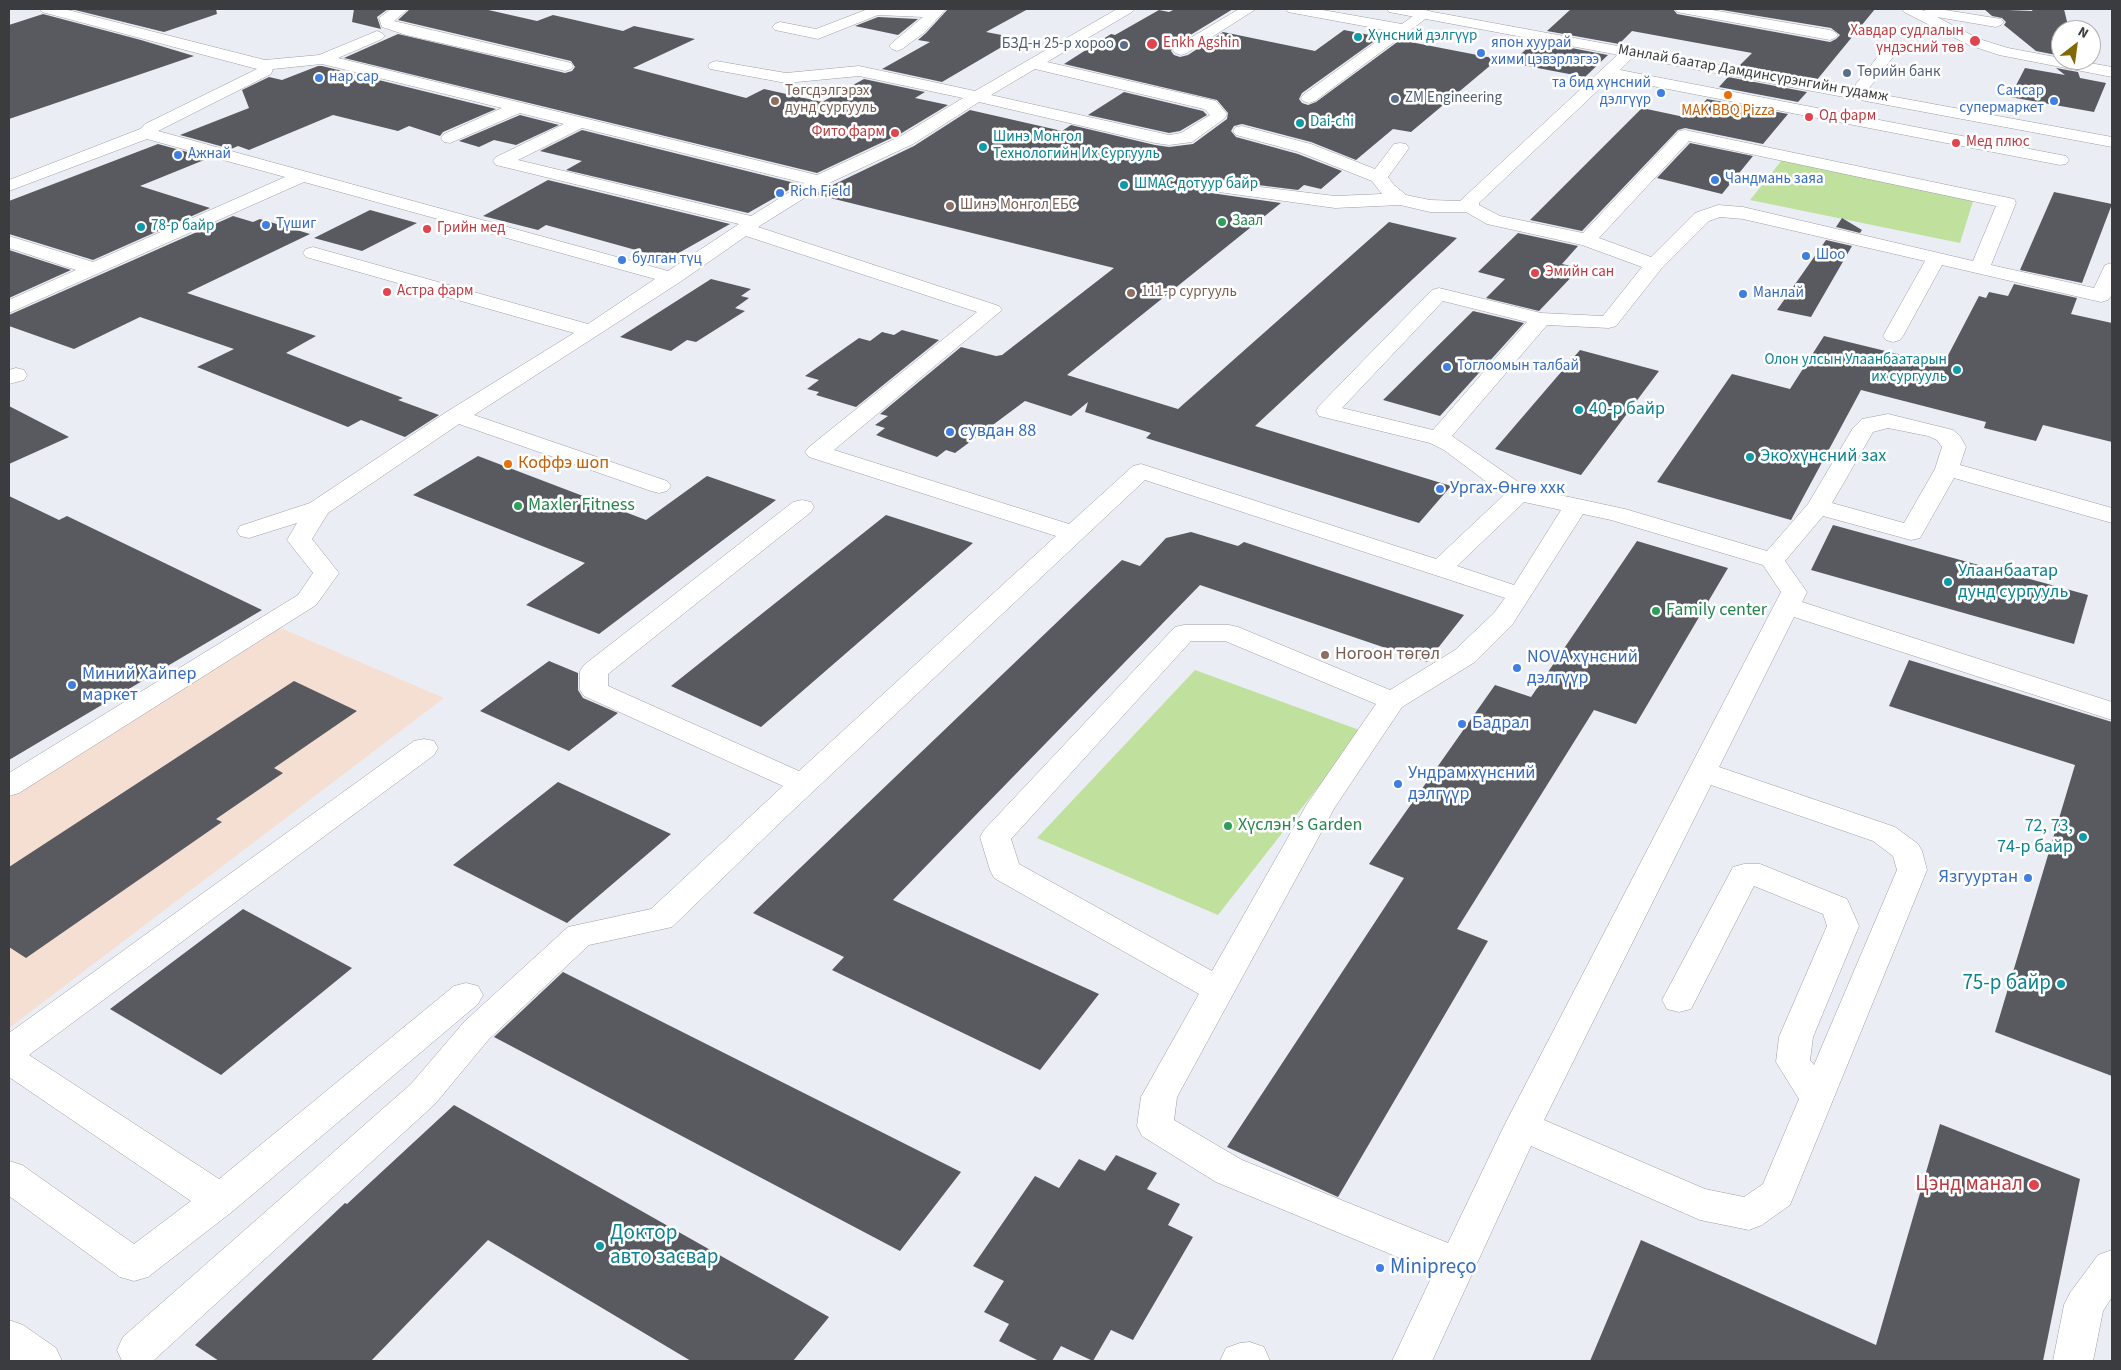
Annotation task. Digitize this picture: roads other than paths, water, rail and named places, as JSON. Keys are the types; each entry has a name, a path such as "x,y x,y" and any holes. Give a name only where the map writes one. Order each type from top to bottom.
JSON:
{"street":[{"path":"47,9 265,65 322,59 377,36"},
{"path":"401,9 386,18 387,24 565,66"},
{"path":"249,531 319,508 456,416 673,278 749,225 819,181 907,140 1127,9"},
{"path":"1182,50 1249,9"},
{"path":"1292,9 1405,29"},
{"name":"Манлай баатар Дамдинсүрэнгийн гудамж","path":"1394,9 1420,12 2112,142"},
{"path":"1682,9 1830,35"},
{"path":"1910,9 1996,22"},
{"path":"1910,9 1974,42 2005,52 2112,72"},
{"path":"780,27 818,34 865,14 878,11 936,11"},
{"path":"897,46 920,29 936,11"},
{"path":"1309,98 1405,29 1420,12"},
{"path":"1860,94 1892,48"},
{"path":"1631,52 1469,202 1471,208 1478,214 1494,220 1587,240 1654,265"},
{"path":"322,59 819,181"},
{"path":"716,66 786,78 867,72 1169,140 1186,138 1217,118 1219,114 1210,105 1034,64"},
{"path":"9,186 146,133 151,128 264,71 265,65"},
{"path":"1609,73 2060,160"},
{"path":"450,138 518,107"},
{"path":"579,123 502,160 749,225 992,310 817,452 1074,534"},
{"path":"1242,131 1304,148 1379,177 1387,189 1400,199"},
{"path":"146,133 300,177 673,278"},
{"path":"1587,240 1685,135 2007,203 1980,268"},
{"path":"1379,177 1400,148"},
{"path":"9,308 300,177"},
{"path":"1210,186 1335,202 1400,199 1430,206 1471,208"},
{"path":"1412,1361 1522,1126 1794,592 1772,560 1616,514 1519,494 1452,445 1438,438 1327,411 1440,294 1541,319 1609,322 1654,265 1702,218 1718,211 1743,213 2101,296 2112,269"},
{"path":"9,242 94,269"},
{"path":"313,253 591,331"},
{"path":"1893,336 1936,258"},
{"path":"1438,438 1541,319"},
{"path":"456,416 659,486"},
{"path":"1772,560 1818,508 1864,428 1870,424 1888,420 1934,431 1952,441 1954,447 1947,469 1911,533 1818,508"},
{"path":"1947,469 2112,516"},
{"path":"136,1350 423,1094 476,1030 579,935 661,919 803,784 1141,471 1520,595"},
{"path":"1440,569 1519,494"},
{"path":"1456,1264 1229,1171 1155,1126 1159,1096 1322,804 1392,701 1465,656 1503,619 1568,521 1575,506"},
{"path":"802,507 594,671 594,690 803,784"},
{"path":"9,786 307,600 326,573 299,540 319,508"},
{"path":"1787,606 2112,711"},
{"path":"1218,990 1005,870 996,836 1184,633 1229,633 1392,701"},
{"path":"9,1051 424,748"},
{"path":"1522,1126 1700,1204 1749,1214 1777,1194 1912,870 1907,851 1884,834 1703,772"},
{"path":"1679,1000 1744,875 1760,875 1836,907 1843,926 1796,1037 1793,1062 1817,1098"},
{"path":"9,1176 134,1265 220,1200 466,995"},
{"path":"9,1059 220,1200"},
{"path":"2073,1361 2084,1305 2112,1267"},
{"path":"9,1338 42,1361"}],"place":[{"name":"Хүнсний дэлгүүр","path":"1358,37"},
{"name":"Хавдар судлалын үндэсний төв","path":"1975,41"},
{"name":"Enkh Agshin","path":"1152,44"},
{"name":"БЗД-н 25-р хороо","path":"1124,45"},
{"name":"япон хуурай хими цэвэрлэгээ","path":"1481,53"},
{"name":"Төрийн банк","path":"1847,73"},
{"name":"нар сар","path":"319,78"},
{"name":"та бид хүнсний дэлгүүр","path":"1661,93"},
{"name":"MAK BBQ Pizza","path":"1728,95"},
{"name":"ZM Engineering","path":"1395,99"},
{"name":"Төгсдэлгэрэх дунд сургууль","path":"775,101"},
{"name":"Сансар супермаркет","path":"2054,101"},
{"name":"Од фарм","path":"1809,117"},
{"name":"Dai-chi","path":"1300,123"},
{"name":"Фито фарм","path":"895,133"},
{"name":"Мед плюс","path":"1956,143"},
{"name":"Шинэ Монгол Технологийн Их Сургууль","path":"983,147"},
{"name":"Ажнай","path":"178,155"},
{"name":"Чандмань заяа","path":"1715,180"},
{"name":"ШМАС дотуур байр","path":"1124,185"},
{"name":"Rich Field","path":"780,193"},
{"name":"Шинэ Монгол ЕБС","path":"950,206"},
{"name":"Заал","path":"1222,222"},
{"name":"Түшиг","path":"266,225"},
{"name":"78-р байр","path":"141,227"},
{"name":"Грийн мед","path":"427,229"},
{"name":"Шоо","path":"1806,256"},
{"name":"булган түц","path":"622,260"},
{"name":"Эмийн сан","path":"1535,273"},
{"name":"Астра фарм","path":"387,292"},
{"name":"111-р сургууль","path":"1131,293"},
{"name":"Манлай","path":"1743,294"},
{"name":"Тоглоомын талбай","path":"1447,367"},
{"name":"Олон улсын Улаанбаатарын их сургууль","path":"1957,370"},
{"name":"40-р байр","path":"1579,410"},
{"name":"сувдан 88","path":"950,432"},
{"name":"Эко хүнсний зах","path":"1750,457"},
{"name":"Коффэ шоп","path":"508,464"},
{"name":"Ургах-Өнгө ххк","path":"1440,489"},
{"name":"Maxler Fitness","path":"518,506"},
{"name":"Улаанбаатар дунд сургууль","path":"1948,582"},
{"name":"Family center","path":"1656,611"},
{"name":"Ногоон төгөл","path":"1325,655"},
{"name":"NOVA хүнсний дэлгүүр","path":"1517,668"},
{"name":"Миний Хайпер маркет","path":"72,685"},
{"name":"Бадрал","path":"1462,724"},
{"name":"Ундрам хүнсний дэлгүүр","path":"1398,784"},
{"name":"Хүслэн's Garden","path":"1228,826"},
{"name":"72, 73, 74-р байр","path":"2083,837"},
{"name":"Язгууртан","path":"2028,878"},
{"name":"75-р байр","path":"2061,984"},
{"name":"Цэнд манал","path":"2034,1185"},
{"name":"Доктор авто засвар","path":"600,1246"},
{"name":"Minipreço","path":"1380,1268"}]}
